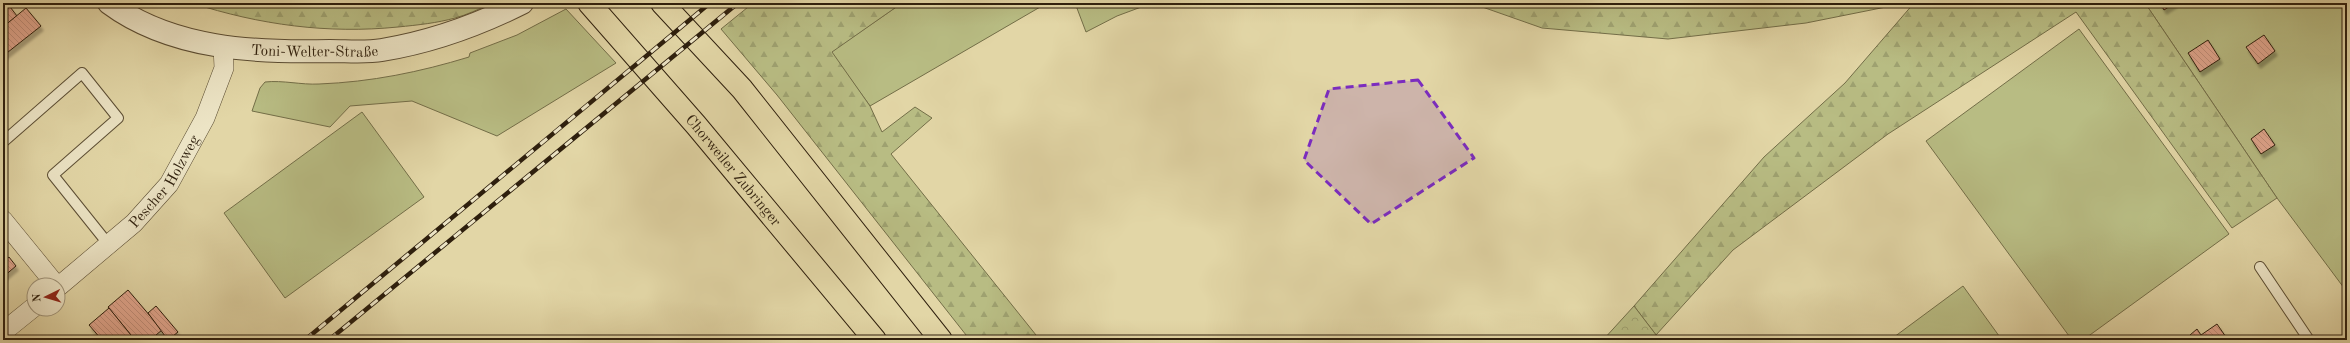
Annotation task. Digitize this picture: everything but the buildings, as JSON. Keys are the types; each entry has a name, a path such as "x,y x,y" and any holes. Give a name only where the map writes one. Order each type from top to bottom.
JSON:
{"highway":[{"name":"Chorweiler Zubringer","path":"589,3 696,126 876,340"},
{"path":"662,3 742,89 941,340"}],"street":[{"name":"Toni-Welter-Straße","path":"109,3 164,33 223,46 303,52 380,51 455,32 522,3"},
{"name":"Pescher Holzweg","path":"66,280 134,222 169,184 183,161 205,118 224,68 223,46"},
{"path":"3,220 50,277"},
{"path":"3,332 26,313"}],"lane":[{"path":"3,142 82,73 118,118 53,176 109,245"},
{"path":"2260,266 2309,340"}],"highlighted area":[{"path":"1418,80 1474,158 1371,224 1304,160 1329,89"}],"green space":[{"path":"192,3 488,3 489,5 459,17 434,23 372,29 346,29 294,26 269,22 218,11"},
{"path":"753,3 902,3 832,52 870,106 882,132 915,107 932,118 891,154 1040,340 970,340 777,95 721,29"},
{"path":"902,3 1047,3 870,106 831,52"},
{"path":"1075,3 1152,3 1117,16 1086,32"},
{"path":"1471,3 1906,3 1806,23 1668,39 1542,28"},
{"path":"1914,3 2145,3 2277,198 2232,228 2076,12 1888,134 1733,250 1656,335 1634,306 1764,157 1845,83"},
{"path":"2145,3 2347,3 2347,292 2277,198"},
{"path":"566,9 616,63 497,136 412,101 350,106 330,127 252,111 260,88 265,82 312,84 338,83 376,79 432,67 469,57 470,53 517,35"},
{"path":"2079,29 2229,234 2083,340 2072,340 1926,141"},
{"path":"362,112 424,197 285,298 224,213"},
{"path":"1963,286 2002,340 1890,340"},
{"path":"1634,306 1660,340 1603,340"}],"railway":[{"path":"305,340 710,3"},
{"path":"329,340 738,3"}]}
